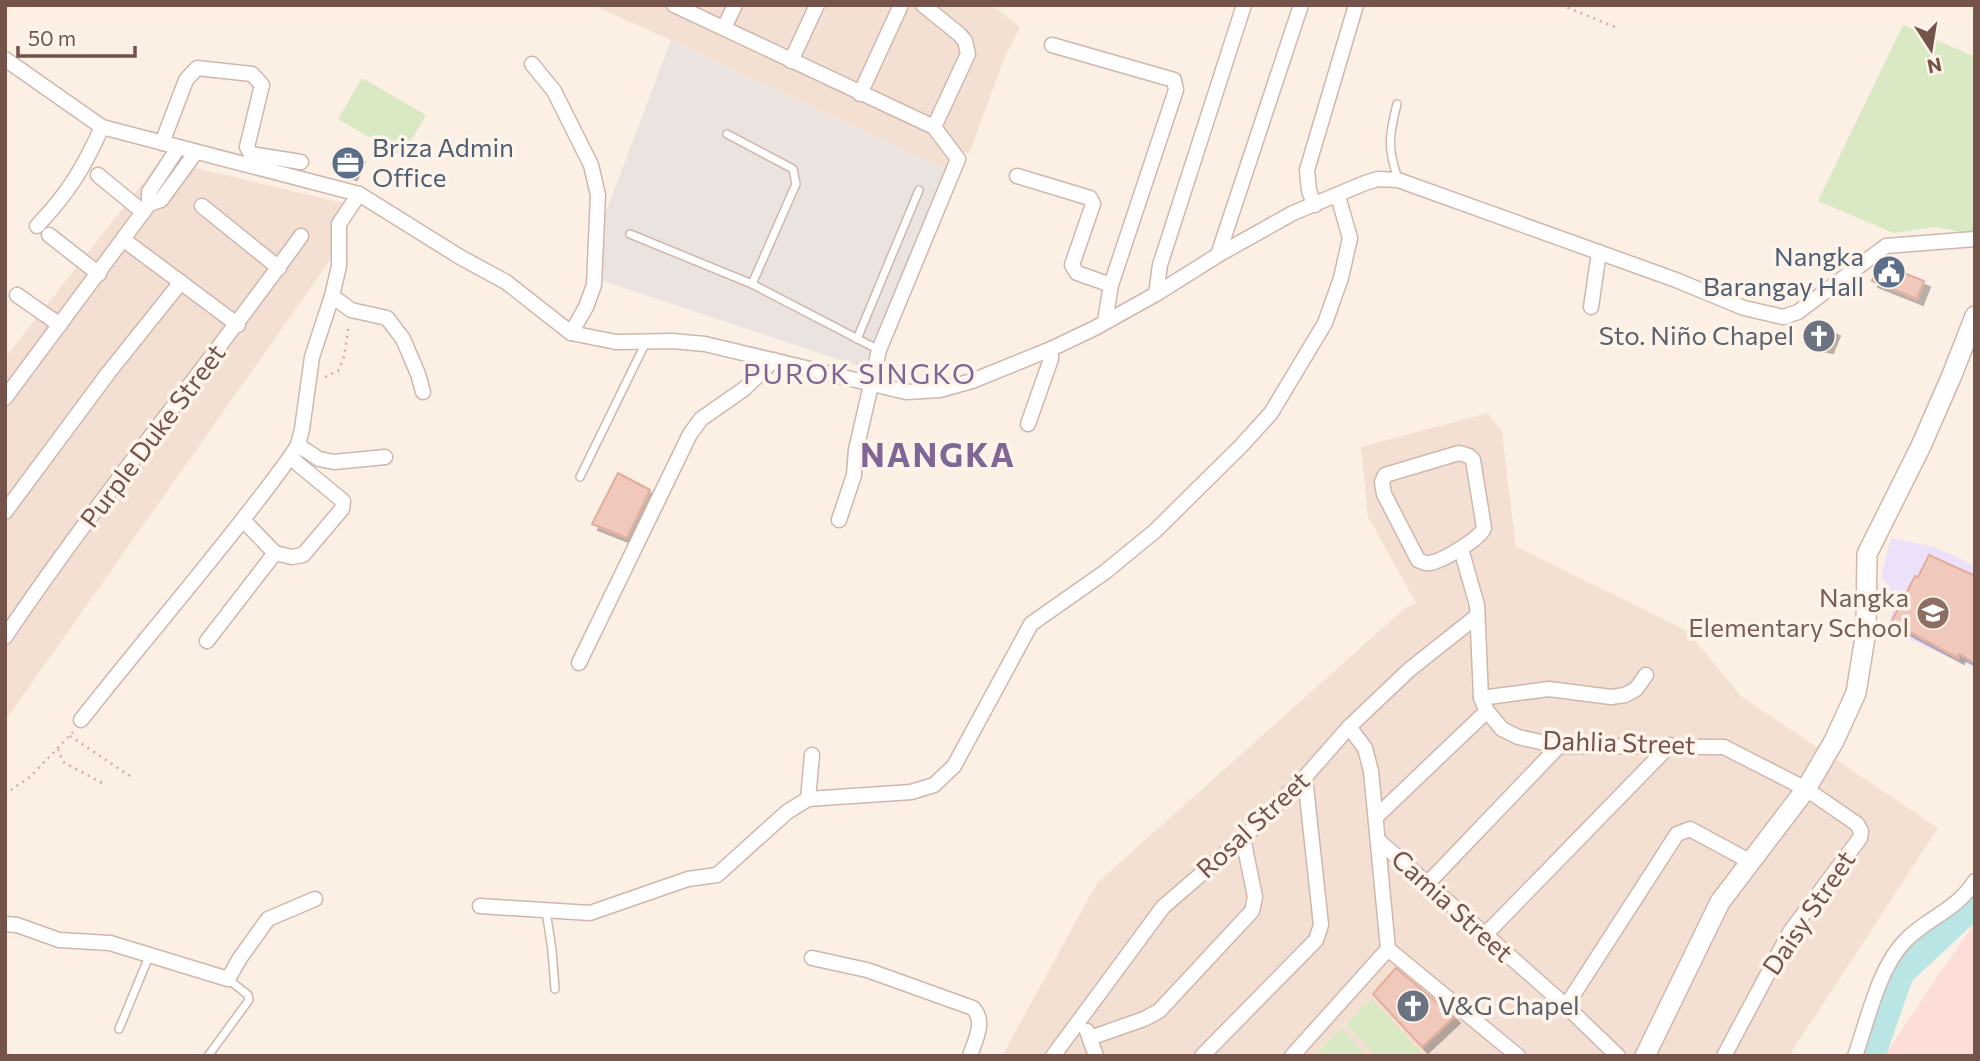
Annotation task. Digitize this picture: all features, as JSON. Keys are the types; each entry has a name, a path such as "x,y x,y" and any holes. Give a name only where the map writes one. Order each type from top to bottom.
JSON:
{"street":[{"path":"674,5 934,127 957,159 879,350 856,450 854,475 839,520"},
{"path":"724,28 734,5"},
{"path":"792,61 817,5"},
{"path":"860,94 901,5"},
{"path":"923,5 959,34 965,41 968,54 934,127"},
{"path":"1156,295 1160,265 1244,5"},
{"path":"1218,254 1301,5"},
{"path":"1315,205 1309,191 1307,170 1356,5"},
{"path":"1052,46 1174,79 1176,90 1111,285 1105,321"},
{"path":"5,59 102,127 359,194 460,257 506,282 571,333 616,342 705,344 906,392 940,390 972,381 1051,349 1156,295 1218,254 1293,213 1378,180 1398,180 1676,280 1744,308 1783,317 1798,312 1886,246 1975,239"},
{"path":"532,64 554,91 591,165 598,195 594,285 586,307 571,333"},
{"path":"162,143 186,80 197,68 252,74 262,85 247,147 251,154 300,162"},
{"path":"99,274 43,230 87,162 102,127"},
{"path":"5,398 124,240 146,208 149,192 178,148"},
{"path":"146,208 161,200 196,152"},
{"path":"98,175 146,208"},
{"path":"1017,176 1090,198 1093,204 1072,265 1077,273 1111,285"},
{"path":"81,720 244,521 295,450 303,429 312,357 339,266 339,224 359,194"},
{"path":"480,906 590,913 676,883 717,875 787,811 808,799 911,792 934,785 954,766 1031,624 1105,572 1155,531 1271,413 1325,323 1341,278 1350,238 1338,196"},
{"path":"202,206 279,268"},
{"name":"Purple Duke Street","path":"5,637 301,236"},
{"path":"124,240 237,324"},
{"path":"1591,307 1599,252"},
{"path":"5,512 109,372 181,282"},
{"path":"17,295 60,325"},
{"path":"332,296 351,310 387,318 403,340 423,392"},
{"path":"1645,1056 1720,902 1806,789 1834,741 1856,693 1866,631 1867,554 1921,446 1975,316"},
{"path":"1028,424 1051,359 1051,349"},
{"path":"579,663 701,419 744,389 774,360"},
{"path":"295,450 334,462 385,457"},
{"path":"244,521 275,553 292,557 303,555 342,509 343,501 298,464 295,450"},
{"path":"1459,453 1469,456 1473,460 1484,528 1482,534 1461,548 1432,563 1418,561 1384,494 1382,482 1385,475 1459,453"},
{"path":"1461,548 1477,605 1484,704"},
{"path":"207,641 275,553"},
{"name":"Rosal Street","path":"1053,1056 1163,907 1243,838 1305,777 1349,727 1409,670 1477,616"},
{"path":"1377,816 1484,704 1549,689 1625,695 1636,689 1646,675"},
{"name":"Dahlia Street","path":"1484,704 1502,729 1518,737 1559,746 1724,747 1806,789"},
{"path":"1349,727 1365,748 1371,771 1388,949 1518,1056"},
{"path":"1484,936 1670,745"},
{"path":"1427,884 1559,746"},
{"path":"808,799 811,755"},
{"path":"1202,1056 1316,940 1321,925 1305,777"},
{"name":"Daisy Street","path":"1724,1056 1790,932 1860,838 1861,831 1857,824 1806,789"},
{"path":"1566,1006 1677,834 1690,829 1751,862"},
{"path":"1090,1038 1159,1011 1252,911 1255,897 1243,838"},
{"name":"Camia Street","path":"1379,841 1566,1006 1618,1056"},
{"path":"1855,1056 1888,962 1906,940 1965,897 1975,881"},
{"path":"5,924 17,925 59,940 110,943 228,979 268,919 315,899"},
{"path":"1292,1056 1388,949"},
{"path":"812,958 867,970 973,1008 979,1014 981,1023 970,1056"},
{"path":"1080,1017 1096,1056"}],"lane":[{"path":"1397,104 1390,131 1389,155 1398,180"},
{"path":"727,134 793,169 796,184 752,284"},
{"path":"858,339 919,190"},
{"path":"630,234 752,284 879,350"},
{"path":"580,477 646,342"},
{"path":"545,911 555,989"},
{"path":"119,1029 150,954"},
{"path":"208,1056 249,1000 248,995 228,979"}],"path":[{"path":"1560,5 1615,27"},
{"path":"308,379 330,376 338,371 344,357 351,310"},
{"path":"5,794 30,777 70,736 81,720"},
{"path":"70,736 130,776"},
{"path":"58,749 62,762 104,783"}],"shaded area":[{"path":"592,5 991,5 1020,27 1004,59 969,154 955,148 948,171"},
{"path":"671,40 948,171 864,368 601,280 598,233"},
{"path":"161,160 347,204 338,249 5,721 5,358"},
{"path":"1488,413 1502,432 1516,549 1519,548 1687,631 1742,697 1938,828 1789,1056 1002,1056 1097,883 1404,609 1416,603 1368,517 1361,447"},
{"name":"Nangka Elementary School","path":"1891,538 1935,547 1975,566 1975,668 1888,630 1895,597 1881,577"},
{"path":"1975,922 1975,1056 1884,1056"}],"green space":[{"path":"1903,25 1975,57 1975,235 1935,227 1894,233 1818,201"},
{"path":"362,78 426,115 402,156 338,119"},
{"path":"1372,999 1421,1053 1418,1056 1376,1056 1346,1024"},
{"path":"1341,1028 1367,1056 1314,1056"}],"building":[{"name":"Briza Admin Office","path":"345,150 359,156 351,174 336,170"},
{"name":"Nangka Barangay Hall","path":"1879,263 1924,281 1917,299 1872,281"},
{"name":"Sto. Niño Chapel","path":"1814,322 1834,330 1827,347 1804,342"},
{"path":"618,473 650,490 627,538 592,524"},
{"name":"Nangka Elementary School","path":"1929,555 1975,576 1975,663 1959,654 1958,658 1891,622"},
{"name":"V&G Chapel","path":"1396,968 1454,1017 1422,1047 1373,994"}],"waterway":[{"path":"1871,1056 1900,973 1975,903"}],"place":[{"name":"Briza Admin Office","path":"348,163"},
{"name":"Nangka Barangay Hall","path":"1889,272"},
{"name":"Sto. Niño Chapel","path":"1819,336"},
{"name":"Nangka Elementary School","path":"1933,613"},
{"name":"V&G Chapel","path":"1413,1006"}],"district":[{"name":"PUROK SINGKO","path":"860,374"},
{"name":"NANGKA","path":"938,455"}]}
